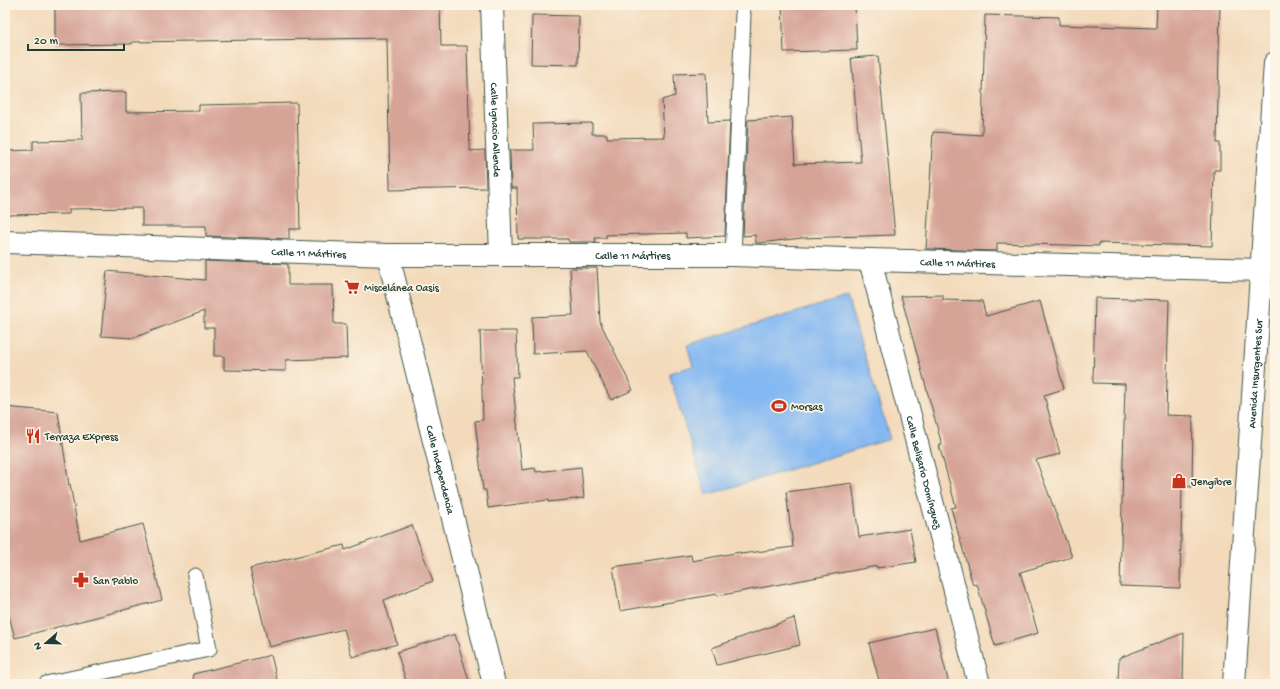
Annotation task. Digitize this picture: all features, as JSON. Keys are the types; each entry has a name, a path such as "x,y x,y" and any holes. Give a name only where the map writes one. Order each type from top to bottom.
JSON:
{"street":[{"name":"Calle Ignacio Allende","path":"492,5 501,255"},
{"name":"Avenida Insurgentes Sur","path":"1234,684 1275,62"},
{"name":"Calle 11 Mártires","path":"5,242 388,254 733,255 1262,270"},
{"name":"Calle Independencia","path":"388,254 494,684"},
{"name":"Calle Belisario Domínguez","path":"870,260 979,684"}],"lane":[{"path":"733,255 743,14"},
{"path":"46,684 209,649 195,576"}],"water":[{"name":"Morsas","path":"847,297 890,439 706,495 669,373 693,366 687,345"}],"building":[{"path":"55,5 440,5 441,46 467,46 470,151 485,150 486,188 390,190 387,38 132,42 132,44 55,45"},
{"path":"782,5 855,5 857,50 784,52"},
{"path":"1157,5 1220,5 1217,143 1220,143 1220,170 1214,170 1212,246 1099,243 1099,246 997,243 997,251 926,249 933,132 982,135 985,15 1059,17 1059,25 1156,28"},
{"path":"532,15 579,16 578,65 531,64"},
{"path":"878,56 895,235 802,238 759,243 756,243 755,235 743,236 748,120 792,117 795,164 861,162 851,58"},
{"path":"706,73 708,122 730,121 725,236 686,238 686,233 606,235 606,238 595,238 596,242 569,242 568,239 518,239 517,188 511,188 510,150 534,150 533,124 592,123 592,134 607,134 607,138 664,137 662,100 675,96 674,74"},
{"path":"126,92 126,112 199,111 199,105 297,103 300,229 289,229 289,239 206,236 206,226 142,226 142,208 69,209 69,214 5,215 5,151 33,150 33,141 82,140 81,93"},
{"path":"205,261 288,264 288,285 333,285 334,324 346,324 347,358 286,360 286,371 224,370 224,356 214,356 214,328 204,328 204,311 133,338 101,336 107,271 205,280"},
{"path":"570,268 597,268 600,322 633,390 611,400 587,351 533,354 532,317 573,315"},
{"path":"943,295 943,300 982,301 986,316 1040,301 1064,389 1044,395 1060,454 1036,460 1072,557 1020,572 1038,633 995,646 977,584 973,585 951,508 956,507 939,445 942,445 901,296"},
{"path":"1095,298 1169,300 1166,415 1193,416 1192,487 1182,486 1180,588 1120,586 1125,384 1093,383"},
{"path":"480,331 516,331 518,377 512,377 522,470 535,468 536,472 581,467 584,498 548,502 548,500 488,508 486,490 483,490 475,421 483,420"},
{"path":"5,407 58,412 69,485 70,484 80,540 143,524 162,600 15,638 5,601"},
{"path":"852,483 859,537 910,529 916,562 877,568 877,566 717,596 717,594 620,611 613,567 691,555 692,561 740,552 741,554 793,547 786,492"},
{"path":"412,525 433,581 384,600 397,644 352,657 344,629 269,647 250,568 344,545 345,550"},
{"path":"794,618 800,645 717,665 712,648"},
{"path":"935,628 949,684 880,684 869,643"},
{"path":"1184,633 1183,684 1118,684 1119,658"},
{"path":"455,634 470,684 407,684 397,652"},
{"path":"271,655 278,684 194,684 193,674"}],"place":[{"name":"Miscelánea Oasis","path":"352,287"},
{"name":"Morsas","path":"779,406"},
{"name":"Terraza Express","path":"33,436"},
{"name":"Jengibre","path":"1179,481"},
{"name":"San Pablo","path":"81,580"}]}
